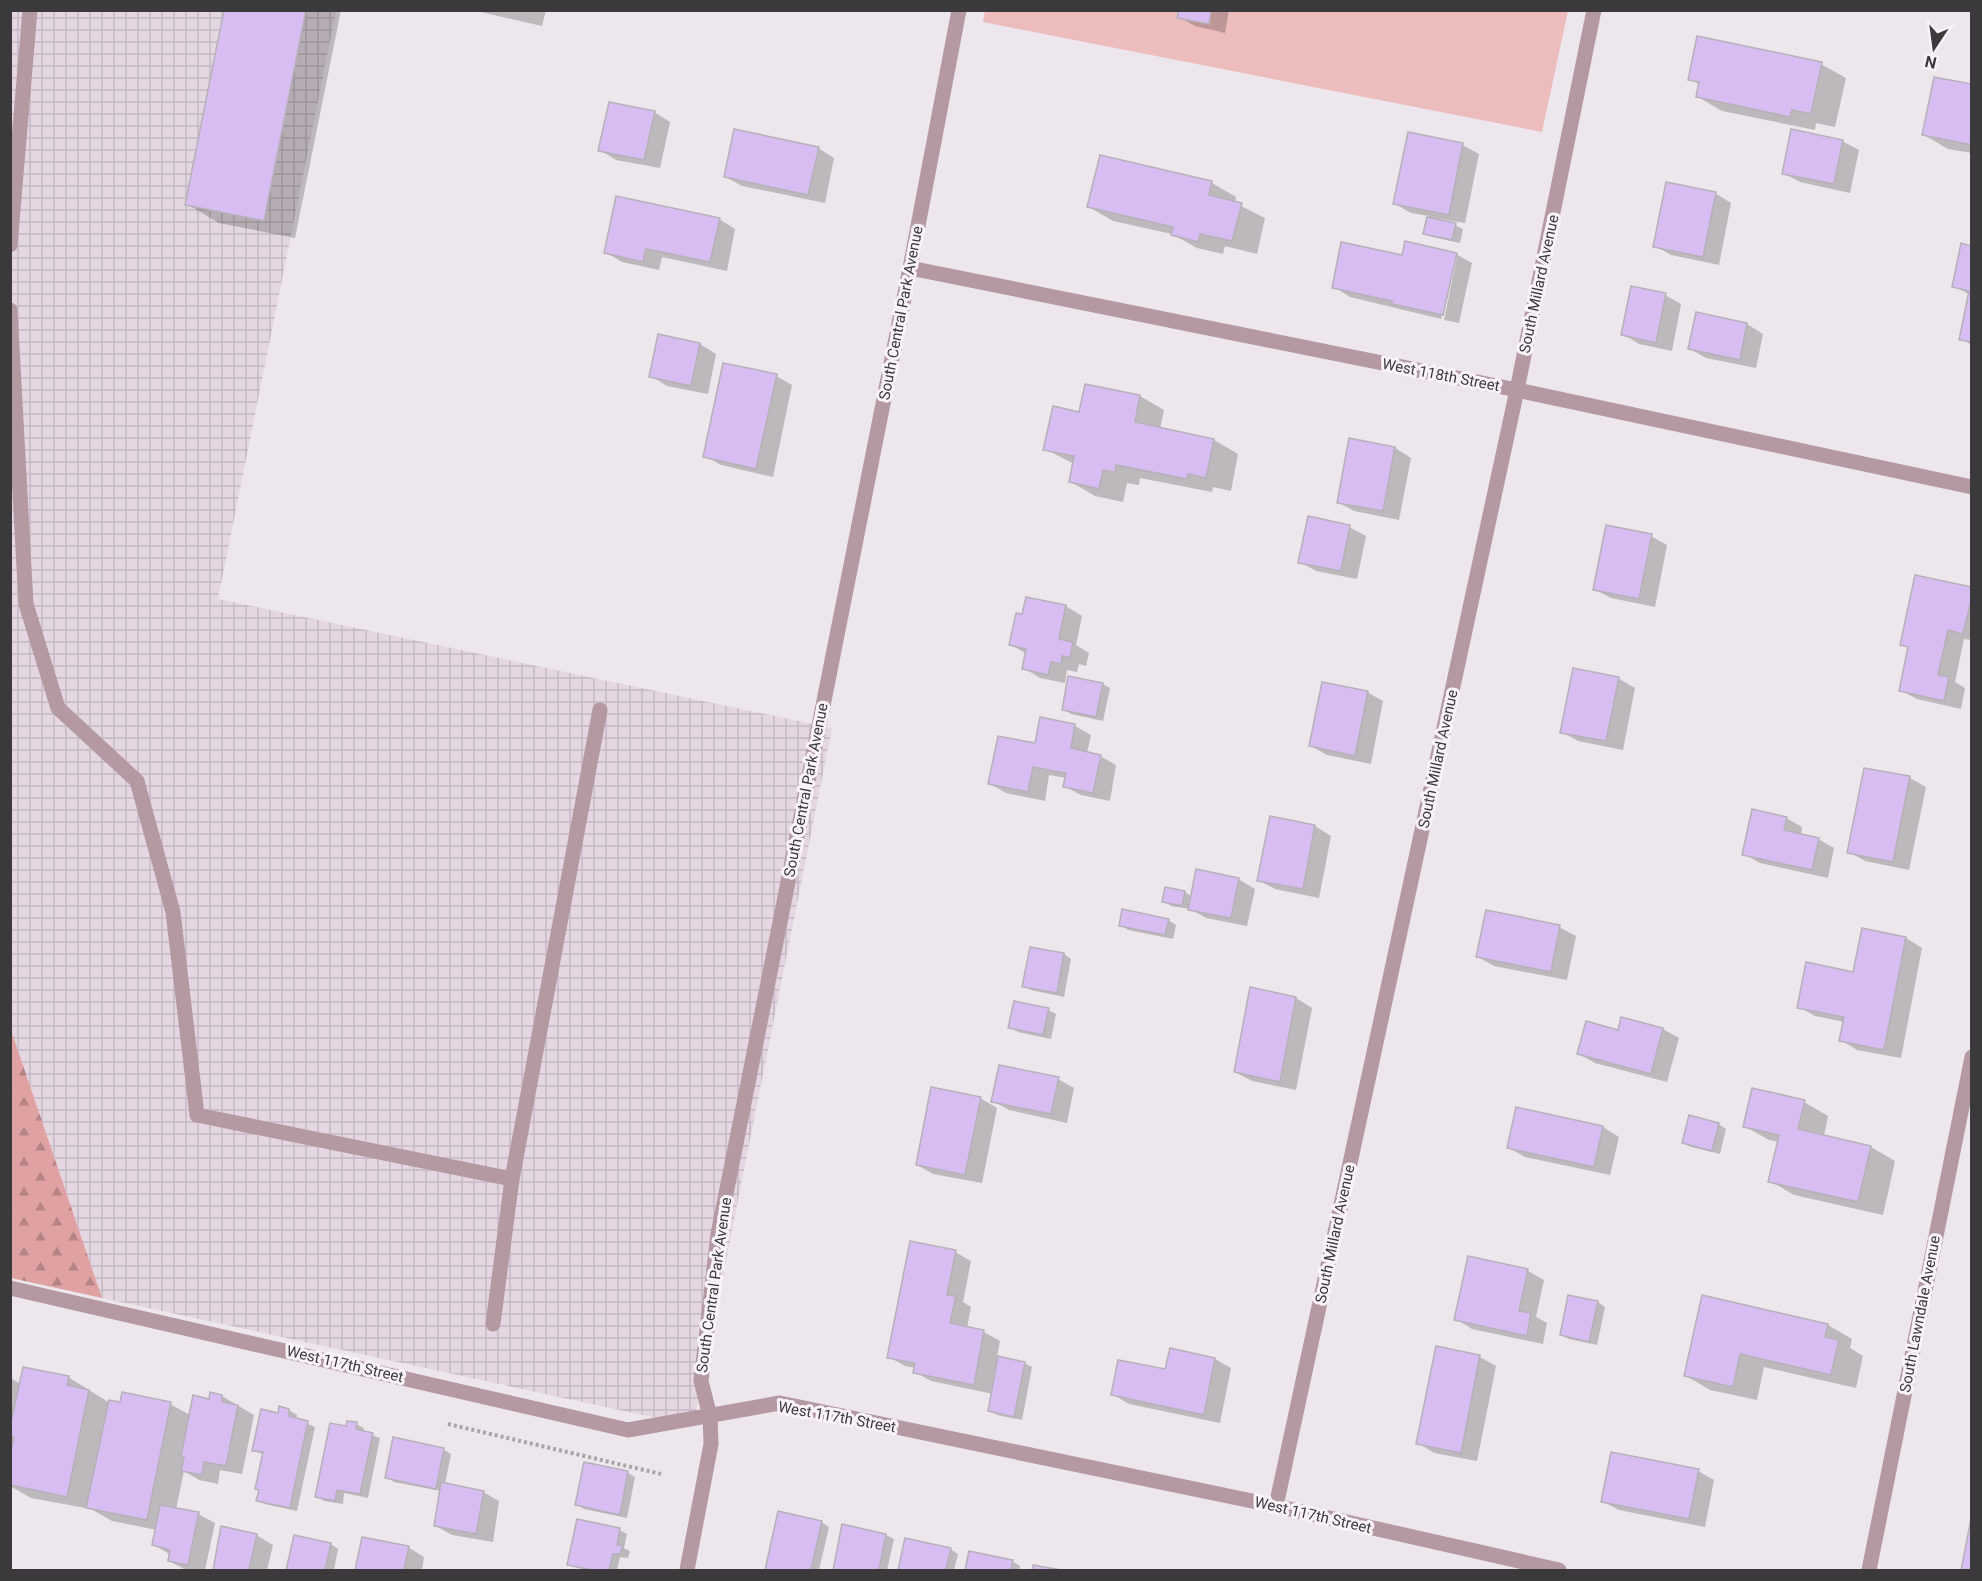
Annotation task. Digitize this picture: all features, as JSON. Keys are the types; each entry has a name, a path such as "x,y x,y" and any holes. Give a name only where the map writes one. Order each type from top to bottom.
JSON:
{"street":[{"path":"10,244 30,10"},
{"name":"South Central Park Avenue","path":"687,1570 711,1444 710,1416 701,1381 718,1234 959,10"},
{"name":"South Millard Avenue","path":"1276,1506 1517,390 1594,10"},
{"name":"West 118th Street","path":"910,268 1517,390 1971,487"},
{"path":"10,310 26,604 58,708 137,781 172,912 197,1115 512,1179"},
{"path":"493,1324 512,1179 600,710"},
{"name":"South Lawndale Avenue","path":"1869,1570 1971,1057"},
{"name":"West 117th Street","path":"10,1288 628,1431 780,1404 1276,1506 1559,1570"}],"path":[{"path":"448,1424 661,1474"}],"shaded area":[{"path":"985,10 1568,11 1542,132 983,22"},
{"path":"10,11 336,11 218,599 832,728 693,1426 102,1298 11,1030"}],"green space":[{"path":"11,1030 102,1298 11,1278"}],"building":[{"path":"224,10 306,10 264,221 185,205"},
{"path":"1179,10 1211,10 1209,24 1177,18"},
{"path":"1697,36 1822,62 1811,114 1792,110 1790,117 1696,97 1699,82 1688,80"},
{"path":"1934,77 1972,84 1972,145 1922,135"},
{"path":"609,102 655,111 644,160 598,151"},
{"path":"734,129 819,147 808,195 724,177"},
{"path":"1791,129 1843,140 1834,184 1782,174"},
{"path":"1408,132 1463,143 1449,215 1393,204"},
{"path":"1100,155 1212,181 1209,195 1242,203 1232,241 1200,234 1198,242 1171,235 1173,227 1087,207"},
{"path":"1666,182 1716,192 1703,257 1653,247"},
{"path":"616,196 720,218 710,262 646,249 643,262 604,253"},
{"path":"1427,217 1456,223 1452,240 1423,234"},
{"path":"1405,241 1457,253 1443,315 1332,288 1341,242 1402,255"},
{"path":"1961,243 1972,246 1972,342 1959,340 1969,291 1952,287"},
{"path":"1631,286 1666,293 1656,343 1621,335"},
{"path":"1696,312 1747,323 1740,360 1688,349"},
{"path":"658,334 700,343 691,386 649,377"},
{"path":"723,363 777,374 756,469 703,457"},
{"path":"1085,384 1140,395 1135,422 1214,439 1206,478 1188,474 1187,479 1116,465 1115,472 1103,470 1099,489 1069,482 1074,456 1043,450 1053,406 1079,412"},
{"path":"1349,438 1395,447 1383,511 1337,503"},
{"path":"1308,516 1350,525 1341,571 1298,563"},
{"path":"1606,525 1652,534 1639,599 1593,590"},
{"path":"1915,575 1972,587 1972,597 1963,634 1948,630 1938,675 1949,677 1944,701 1899,691 1908,647 1900,645"},
{"path":"1026,597 1066,605 1059,639 1073,642 1070,658 1062,656 1061,664 1051,662 1048,675 1022,669 1026,649 1009,645 1016,613 1022,614"},
{"path":"1573,668 1619,677 1606,741 1560,733"},
{"path":"1068,676 1103,683 1096,717 1062,710"},
{"path":"1322,682 1368,691 1355,756 1309,746"},
{"path":"1040,717 1075,724 1071,748 1101,755 1093,793 1063,787 1066,773 1033,767 1028,792 988,784 998,736 1035,743"},
{"path":"1864,768 1910,776 1893,862 1847,853"},
{"path":"1752,809 1787,817 1784,830 1819,838 1812,870 1742,855"},
{"path":"1270,816 1315,825 1303,889 1257,881"},
{"path":"1196,869 1239,878 1231,918 1188,910"},
{"path":"1165,887 1185,891 1182,906 1162,902"},
{"path":"1122,909 1169,919 1165,935 1119,926"},
{"path":"1486,910 1560,925 1551,972 1476,957"},
{"path":"1862,928 1906,937 1884,1050 1839,1041 1844,1017 1797,1008 1806,962 1853,972"},
{"path":"1030,947 1064,953 1057,993 1022,987"},
{"path":"1250,987 1296,997 1280,1082 1234,1072"},
{"path":"1014,1001 1049,1008 1043,1035 1008,1028"},
{"path":"1621,1017 1663,1028 1651,1074 1577,1054 1586,1021 1618,1030"},
{"path":"999,1065 1059,1077 1051,1114 991,1102"},
{"path":"931,1087 981,1097 965,1175 916,1165"},
{"path":"1752,1088 1805,1100 1798,1129 1871,1146 1858,1202 1768,1182 1779,1135 1743,1127"},
{"path":"1516,1107 1603,1126 1594,1167 1507,1148"},
{"path":"1689,1115 1719,1123 1712,1151 1682,1143"},
{"path":"910,1241 956,1250 947,1295 956,1296 950,1323 984,1330 974,1385 913,1373 915,1363 887,1358"},
{"path":"1468,1256 1528,1269 1519,1311 1531,1313 1527,1336 1454,1320"},
{"path":"1568,1295 1598,1301 1589,1342 1560,1335"},
{"path":"1702,1295 1828,1324 1825,1337 1839,1340 1831,1375 1740,1354 1733,1387 1684,1376"},
{"path":"1436,1346 1480,1355 1461,1453 1416,1444"},
{"path":"1170,1348 1215,1358 1204,1415 1111,1395 1118,1360 1165,1369"},
{"path":"998,1356 1025,1362 1014,1417 988,1411"},
{"path":"23,1367 69,1376 67,1385 89,1390 67,1497 10,1485 10,1456 14,1437 10,1436 10,1427"},
{"path":"122,1392 171,1402 147,1520 86,1508 109,1400 120,1402"},
{"path":"210,1392 222,1395 222,1402 238,1405 226,1466 204,1462 202,1475 181,1471 184,1457 181,1456 193,1395 209,1399"},
{"path":"279,1406 289,1409 289,1416 308,1421 290,1508 256,1501 259,1490 255,1489 263,1452 252,1451 261,1409 278,1413"},
{"path":"347,1421 357,1422 356,1429 373,1433 360,1494 337,1490 335,1501 315,1497 330,1423 346,1426"},
{"path":"393,1437 444,1448 436,1489 385,1478"},
{"path":"1611,1452 1699,1469 1689,1519 1601,1502"},
{"path":"584,1462 628,1471 620,1515 575,1505"},
{"path":"441,1482 484,1491 476,1534 434,1526"},
{"path":"160,1505 199,1512 188,1565 168,1561 170,1550 152,1545"},
{"path":"778,1511 822,1521 811,1570 765,1570"},
{"path":"1972,1514 1972,1570 1961,1570"},
{"path":"577,1519 620,1528 617,1545 623,1545 620,1554 613,1554 609,1570 592,1570 567,1565"},
{"path":"842,1524 886,1534 879,1570 833,1570"},
{"path":"221,1526 257,1534 249,1570 213,1570"},
{"path":"294,1535 331,1543 325,1570 286,1570"},
{"path":"362,1537 409,1546 404,1570 355,1570"},
{"path":"905,1538 951,1548 946,1570 898,1570"},
{"path":"969,1551 1013,1560 1011,1570 965,1570"},
{"path":"1033,1565 1061,1570 1032,1570"}]}
